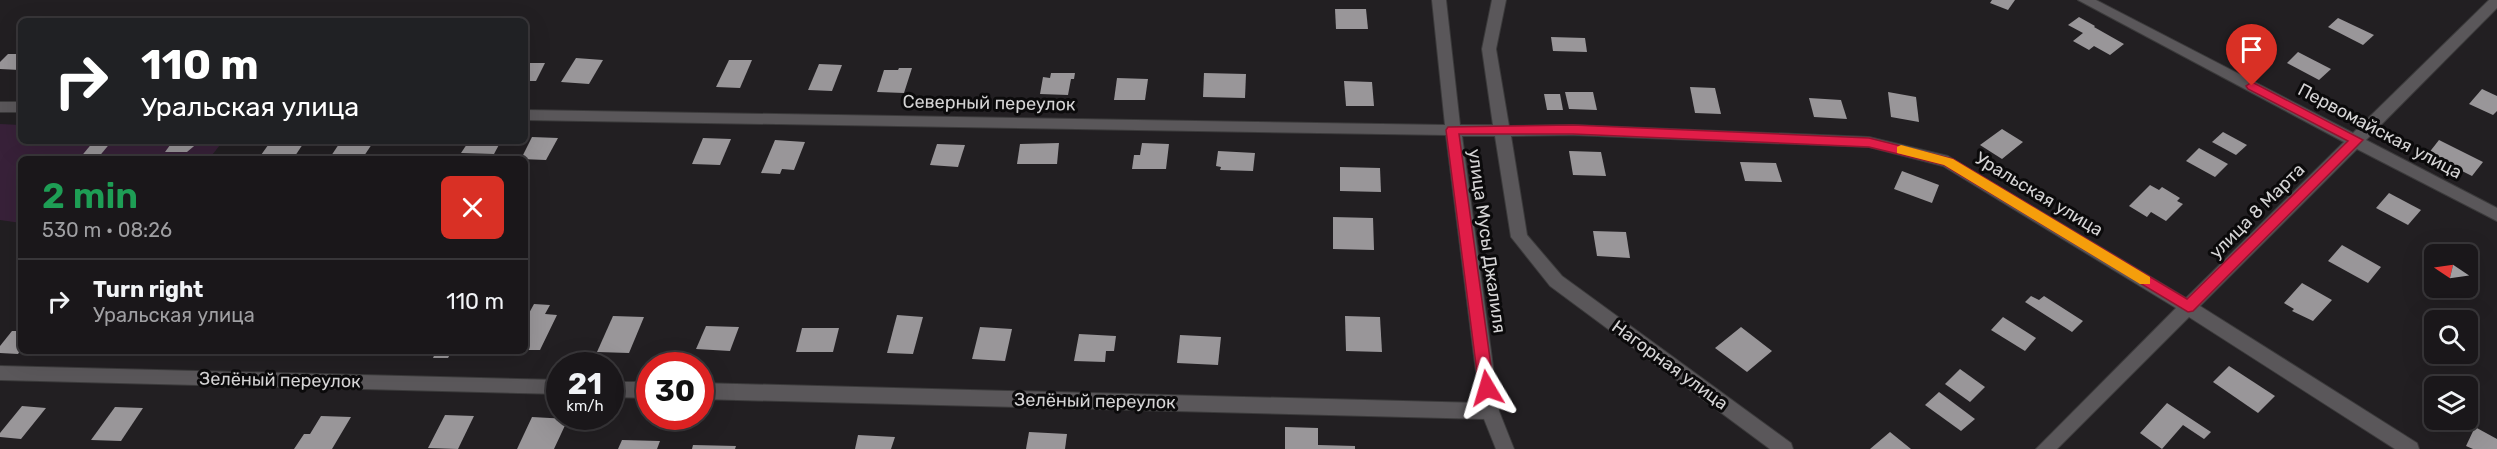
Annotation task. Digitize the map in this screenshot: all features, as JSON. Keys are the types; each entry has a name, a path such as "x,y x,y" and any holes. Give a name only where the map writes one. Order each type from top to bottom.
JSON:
{"street":[{"name":"улица Мусы Джалиля","path":"1439,0 1452,130 1490,411 1505,449"},
{"name":"Нагорная улица","path":"1499,0 1489,49 1519,237 1556,281 1784,449"},
{"name":"Первомайская улица","path":"2085,0 2497,215"},
{"name":"улица 8 Марта","path":"2045,449 2493,2"},
{"path":"0,107 18,107"},
{"name":"Северный переулок","path":"528,115 1452,130"},
{"name":"Уральская улица","path":"1452,130 1573,130 1869,142 1948,162 2188,307 2410,449"},
{"name":"Зелёный переулок","path":"0,373 546,387"},
{"name":"Зелёный переулок","path":"714,391 1490,411"}],"shaded area":[{"path":"0,124 18,125 18,144 221,144 211,156 18,156 18,223 0,220"}],"building":[{"path":"1992,0 2015,0 2008,10 1990,3"},
{"path":"1335,9 1366,9 1368,29 1336,29"},
{"path":"2079,17 2124,44 2110,55 2094,46 2089,50 2073,41 2083,33 2068,25"},
{"path":"2338,18 2374,35 2363,45 2328,27"},
{"path":"1551,37 1585,38 1587,52 1553,51"},
{"path":"2298,52 2331,69 2319,80 2287,63"},
{"path":"8,54 18,54 18,70 0,69 0,62"},
{"path":"576,58 603,60 589,84 561,82"},
{"path":"729,60 752,60 740,88 716,87"},
{"path":"528,63 545,63 536,81 528,81"},
{"path":"819,64 842,65 832,91 808,90"},
{"path":"899,68 912,68 904,93 877,92 884,70 898,70"},
{"path":"1051,73 1075,73 1074,79 1071,79 1068,95 1040,94 1043,77 1050,78"},
{"path":"1204,73 1246,74 1245,98 1203,97"},
{"path":"1117,78 1148,79 1145,100 1114,100"},
{"path":"1344,81 1372,82 1374,106 1346,106"},
{"path":"1690,87 1715,88 1721,114 1695,113"},
{"path":"2482,89 2497,96 2497,111 2493,115 2469,104"},
{"path":"1565,92 1593,92 1597,110 1569,109"},
{"path":"1888,92 1916,97 1919,122 1891,117"},
{"path":"1544,94 1560,94 1563,110 1547,110"},
{"path":"1809,98 1841,100 1847,119 1814,117"},
{"path":"2002,129 2023,142 2002,159 1980,145"},
{"path":"2223,132 2247,145 2236,155 2212,142"},
{"path":"532,137 558,138 546,160 528,159 528,156 522,156"},
{"path":"703,138 731,139 720,165 692,164"},
{"path":"775,140 805,142 794,170 782,169 780,174 761,173"},
{"path":"2439,140 2483,162 2472,176 2428,154"},
{"path":"1059,143 1057,164 1017,164 1020,144"},
{"path":"1142,143 1169,144 1166,169 1132,169 1134,155 1140,155"},
{"path":"92,144 110,144 100,156 82,156"},
{"path":"171,144 196,144 187,152 165,152"},
{"path":"269,144 303,144 295,156 261,155"},
{"path":"339,144 372,144 364,156 331,156"},
{"path":"467,144 499,144 494,154 461,153"},
{"path":"937,144 965,145 958,167 930,165"},
{"path":"2199,148 2228,164 2215,177 2186,161"},
{"path":"1218,151 1255,153 1253,171 1220,170 1221,167 1216,166"},
{"path":"1569,151 1601,152 1606,176 1573,175"},
{"path":"1740,162 1776,163 1782,182 1745,181"},
{"path":"1340,167 1380,168 1381,192 1340,191"},
{"path":"1902,171 1939,185 1932,203 1894,189"},
{"path":"2150,185 2159,190 2162,187 2180,198 2177,201 2183,204 2166,221 2151,212 2147,217 2129,206"},
{"path":"2389,193 2421,210 2408,225 2376,208"},
{"path":"1333,217 1373,218 1374,250 1333,249"},
{"path":"1593,231 1626,232 1630,258 1597,256"},
{"path":"2342,245 2381,267 2368,283 2328,261"},
{"path":"2302,283 2332,300 2313,321 2292,311 2294,309 2284,303"},
{"path":"2031,296 2039,300 2044,296 2083,321 2072,332 2025,302"},
{"path":"534,304 550,305 545,314 557,315 540,350 528,350 528,315"},
{"path":"897,315 923,317 913,354 887,353"},
{"path":"613,316 644,317 629,353 597,352"},
{"path":"1345,316 1380,317 1382,352 1346,351"},
{"path":"2003,317 2036,338 2025,351 1991,330"},
{"path":"706,326 739,327 730,351 696,349"},
{"path":"980,327 1012,329 1005,361 972,359"},
{"path":"1741,327 1772,351 1747,372 1715,348"},
{"path":"802,328 839,328 833,352 796,352"},
{"path":"12,331 18,331 18,354 0,353 0,346"},
{"path":"1079,334 1116,336 1114,351 1106,351 1105,362 1074,361"},
{"path":"1180,335 1221,337 1218,365 1177,363"},
{"path":"435,354 450,354 448,358 433,358"},
{"path":"2229,366 2275,396 2258,413 2213,382"},
{"path":"1960,369 1985,387 1970,402 1945,384"},
{"path":"1939,392 1975,419 1961,431 1925,405"},
{"path":"2167,403 2211,432 2204,439 2183,425 2162,449 2140,433"},
{"path":"22,406 46,408 21,439 0,437 0,433"},
{"path":"115,407 143,408 121,441 91,440"},
{"path":"445,415 474,416 458,449 428,448"},
{"path":"321,416 351,417 332,449 294,449 304,434 310,434"},
{"path":"532,417 546,418 546,430 563,430 554,449 517,449"},
{"path":"1285,427 1318,428 1318,445 1355,446 1355,449 1285,449"},
{"path":"2478,429 2497,439 2497,449 2473,449 2466,446 2474,430"},
{"path":"1029,432 1067,434 1065,449 1026,449"},
{"path":"1890,432 1911,449 1870,449"},
{"path":"858,435 895,437 891,449 855,449"},
{"path":"622,440 660,441 657,449 618,449"},
{"path":"693,445 736,446 735,449 692,449"}],"slow traffic":[{"path":"1901,150 1948,162 2145,281"}],"route":[{"path":"1487,388 1452,130 1573,130 1869,142 1948,162 2188,307 2357,140 2252,86"}]}
